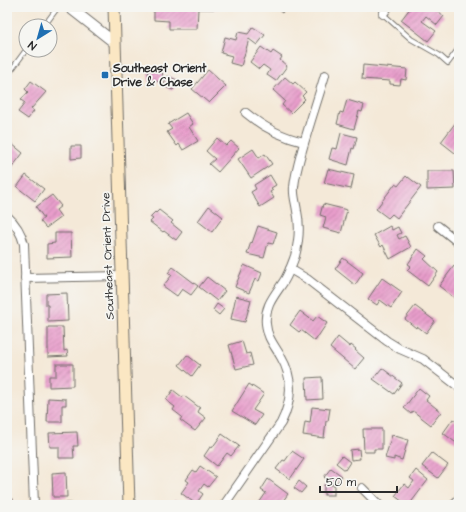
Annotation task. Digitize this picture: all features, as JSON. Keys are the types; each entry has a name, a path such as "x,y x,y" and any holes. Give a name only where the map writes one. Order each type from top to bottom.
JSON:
{"main road":[{"name":"Southeast Orient Drive","path":"114,7 129,505"}],"street":[{"path":"69,7 115,43"},
{"path":"224,505 281,423 290,401 291,389 289,377 286,366 268,335 265,324 266,312 270,301 290,270 295,255 299,233 294,188 304,142 324,75"},
{"path":"246,113 273,132 304,142"},
{"path":"7,216 14,222 21,232 24,244 34,505"},
{"path":"438,226 459,243"},
{"path":"290,270 307,279 400,349 423,359 459,386"},
{"path":"25,278 122,276"},
{"path":"362,488 379,505"},
{"path":"455,505 459,500"}],"lane":[{"path":"50,18 58,7"},
{"path":"386,10 411,39 439,55 448,63 459,48"},
{"path":"7,76 20,58"}],"building":[{"path":"152,7 218,7 218,9 198,9 197,29 169,29 169,21 154,20 154,11 152,11"},
{"path":"274,7 286,7 282,13"},
{"path":"411,7 433,7 444,16 437,25 426,16 422,21 436,31 428,41 401,20"},
{"path":"253,27 265,35 257,45 249,39 241,66 230,63 232,56 221,53 225,37 236,40 238,32 248,34"},
{"path":"261,47 271,54 273,51 282,57 280,60 287,66 276,81 267,75 270,70 263,65 259,69 250,62"},
{"path":"363,65 407,69 406,80 401,79 400,85 390,84 390,81 362,79"},
{"path":"162,68 163,81 149,82 148,69"},
{"path":"208,70 226,86 209,103 192,89"},
{"path":"168,76 177,80 173,90 163,86"},
{"path":"285,77 293,84 295,82 306,92 302,96 305,99 291,113 282,105 285,101 273,90"},
{"path":"31,81 46,92 31,109 34,111 28,119 18,112 25,103 21,100 28,92 25,89"},
{"path":"347,100 364,105 362,112 359,111 354,129 337,124 340,112 343,113"},
{"path":"186,113 193,124 189,127 198,141 183,150 179,144 177,146 167,132 172,129 168,124"},
{"path":"459,118 459,147 455,153 441,142"},
{"path":"341,133 357,137 354,149 352,148 348,165 329,159 332,148 337,149"},
{"path":"217,138 226,146 231,141 239,148 218,172 209,164 215,159 206,151"},
{"path":"12,144 23,153 7,174 7,151"},
{"path":"71,146 81,146 81,158 71,159"},
{"path":"253,149 259,158 265,154 272,164 251,178 238,159"},
{"path":"328,169 354,175 351,189 324,183"},
{"path":"427,171 454,171 455,189 427,190"},
{"path":"26,175 44,189 35,201 17,187"},
{"path":"270,175 276,185 271,188 273,190 270,192 274,198 260,207 251,192 256,189 254,185"},
{"path":"406,176 421,187 397,218 392,214 388,218 376,209 395,184 398,186"},
{"path":"52,195 61,206 56,210 61,217 46,228 40,221 44,218 36,207"},
{"path":"323,204 347,210 341,233 323,228 326,217 320,215"},
{"path":"209,206 223,217 212,232 198,221"},
{"path":"159,210 173,221 171,223 182,232 176,240 150,222 153,219 150,217"},
{"path":"258,226 277,232 273,244 268,243 264,258 247,254"},
{"path":"390,226 392,230 398,227 401,233 397,235 399,239 405,236 411,247 390,259 383,245 381,247 374,235"},
{"path":"55,233 71,233 72,257 47,258 47,244 55,243"},
{"path":"418,249 427,256 424,259 438,272 428,286 407,270 411,266 408,264"},
{"path":"343,258 363,273 355,285 335,269"},
{"path":"244,265 262,273 259,281 255,279 249,293 235,287"},
{"path":"454,266 459,270 459,297 457,300 439,286"},
{"path":"173,267 198,286 191,295 182,289 177,296 163,286 172,275 168,273"},
{"path":"207,277 225,291 217,301 199,287"},
{"path":"382,278 402,292 391,308 380,300 377,305 368,299"},
{"path":"67,293 68,321 48,322 48,305 46,305 46,294"},
{"path":"236,296 251,300 245,322 231,319"},
{"path":"217,304 224,309 219,315 213,310"},
{"path":"415,306 435,321 426,333 417,326 416,328 405,319"},
{"path":"300,311 313,321 317,316 327,323 315,341 301,330 299,332 290,325"},
{"path":"48,327 63,327 64,351 67,350 68,356 48,357"},
{"path":"338,337 350,347 351,345 356,349 355,350 364,358 355,369 330,348"},
{"path":"242,341 246,354 250,353 253,365 236,369 229,345"},
{"path":"187,355 200,365 192,376 179,365"},
{"path":"56,364 73,364 73,386 49,387 49,376 56,376"},
{"path":"382,368 402,383 394,394 373,379"},
{"path":"322,377 323,399 307,400 306,378"},
{"path":"249,384 264,394 253,410 262,415 255,425 232,411"},
{"path":"419,388 429,396 426,400 441,412 431,425 413,411 411,414 404,408"},
{"path":"173,390 200,408 198,412 206,418 195,431 180,420 182,417 173,410 175,407 166,400"},
{"path":"48,398 66,399 66,405 62,405 62,422 47,422"},
{"path":"312,407 330,409 328,421 326,421 324,438 303,435 305,422 310,423"},
{"path":"453,419 459,423 459,445 443,433"},
{"path":"363,429 382,429 382,449 374,449 374,452 364,452"},
{"path":"77,432 78,446 73,446 74,458 59,458 59,447 50,447 49,433"},
{"path":"222,434 239,446 231,456 227,453 217,466 204,456"},
{"path":"392,435 408,440 402,460 394,457 394,460 385,458"},
{"path":"359,449 360,459 351,460 350,450"},
{"path":"292,451 304,459 290,479 276,469 283,460 285,461"},
{"path":"432,453 448,465 438,478 422,466"},
{"path":"342,456 350,462 345,470 336,463"},
{"path":"200,466 216,477 208,487 204,484 199,491 203,494 196,504 181,493 189,482 186,480 193,470 196,472"},
{"path":"331,468 342,476 335,485 324,477"},
{"path":"416,470 428,480 409,505 407,505 395,496 404,484 409,488 414,481 410,478"},
{"path":"66,472 67,497 53,497 52,473"},
{"path":"268,479 288,494 280,505 263,505 259,503 266,493 261,490"},
{"path":"299,481 306,487 301,493 294,488"},
{"path":"324,485 334,485 334,495 324,495"},
{"path":"7,499 13,499 13,505 7,505"},
{"path":"175,500 182,505 171,505"},
{"path":"54,503 71,503 71,505 54,505"}],"place":[{"name":"Southeast Orient Drive & Chase","path":"105,75"}]}
